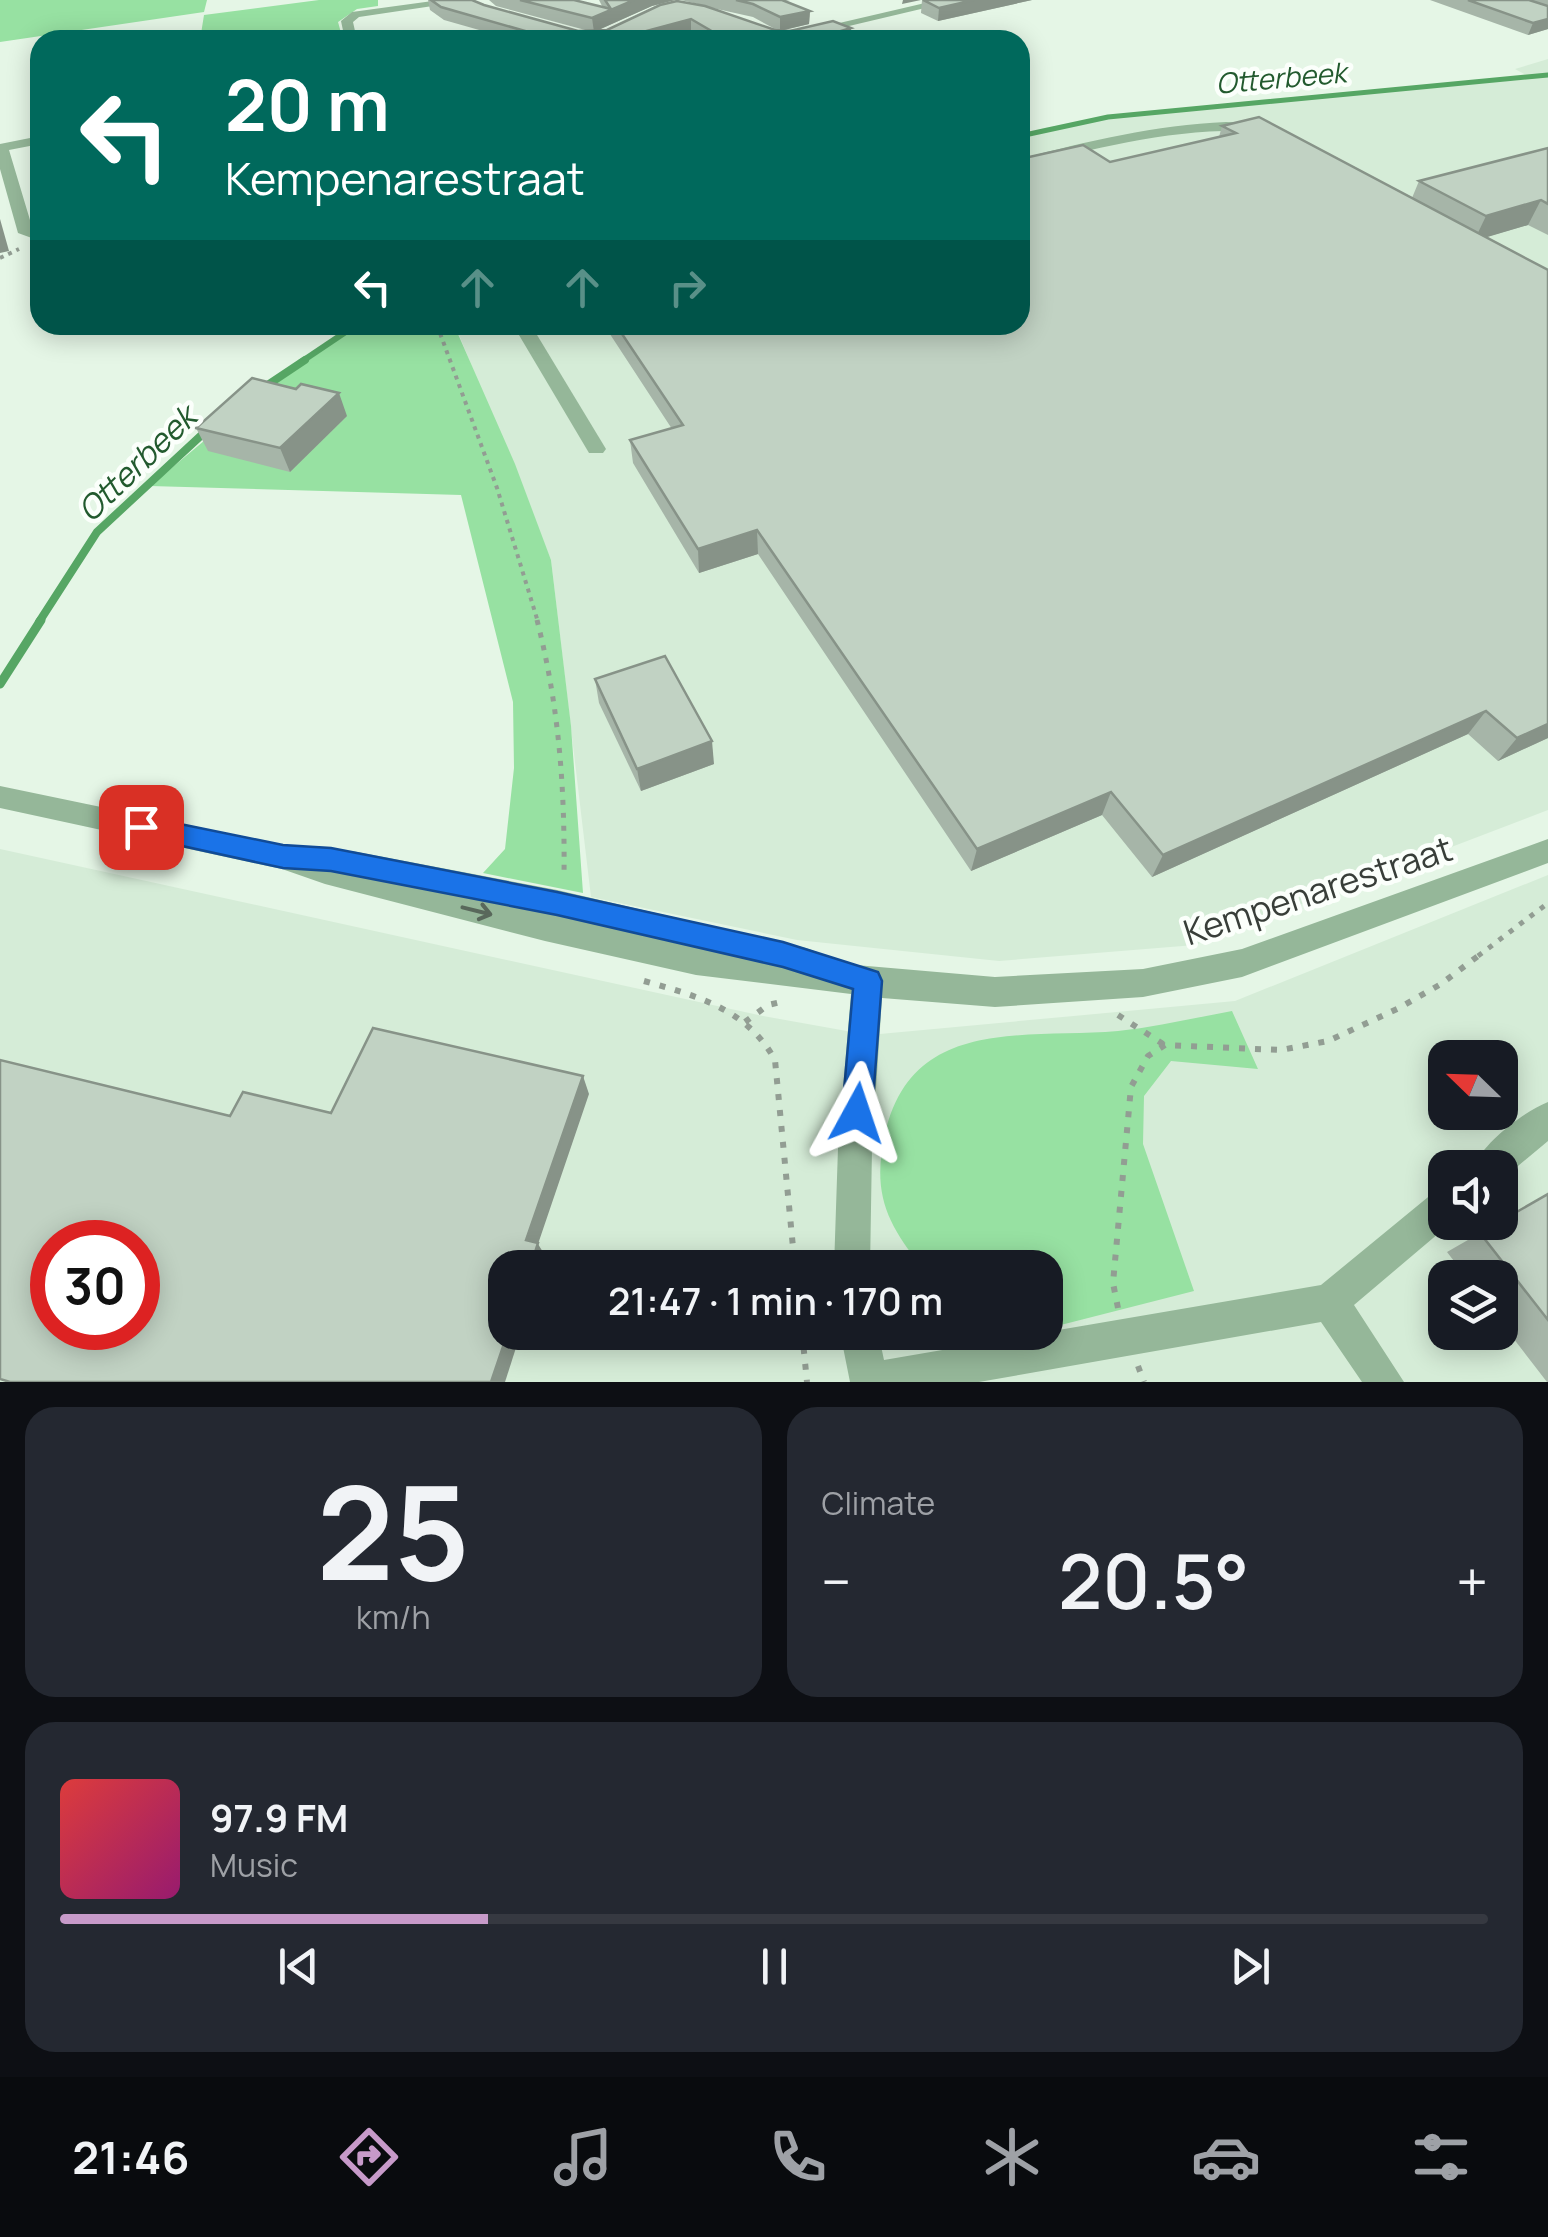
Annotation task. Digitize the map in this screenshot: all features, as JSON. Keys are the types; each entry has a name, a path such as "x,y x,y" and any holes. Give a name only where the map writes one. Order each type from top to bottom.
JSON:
{"street":[{"path":"814,30 950,0"},
{"path":"348,30 347,20 356,14 474,2"},
{"path":"1030,162 1140,136 1233,126 1264,130"},
{"path":"30,142 0,148 26,233 30,234"},
{"path":"528,335 596,449"},
{"name":"Kempenarestraat","path":"0,797 283,856 380,886 696,960 995,992 1142,983 1242,962 1548,851"},
{"name":"Kempenarestraat","path":"283,856 331,860 557,903 783,954 868,981"},
{"path":"852,1250 854,1148 868,981"},
{"path":"1512,1150 1548,1120"},
{"path":"863,1350 869,1382 1329,1302 1428,1219"},
{"path":"1329,1302 1386,1382"}],"path":[{"path":"0,255 11,253"},
{"path":"441,335 504,509 552,685 564,771 564,885 557,903"},
{"path":"1144,1382 1113,1283 1131,1087 1148,1056 1164,1045 1282,1050 1328,1040 1441,984 1548,903"},
{"path":"625,976 716,1004 745,1022 770,1048 775,1060 794,1250"},
{"path":"804,1350 807,1382"}],"shaded area":[{"path":"1548,59 1548,810 1195,945 999,961 797,940 591,897 551,560 459,335 1030,335 1030,133 1108,117 1267,99 1533,79 1515,69"},
{"path":"0,849 763,1016 869,1035 1235,1001 1548,875 1548,1382 0,1382"}],"green space":[{"path":"0,0 207,0 204,12 82,30 30,30 30,38 0,42"},
{"path":"319,0 378,0 378,6 357,9 338,22 340,30 202,30 204,15"},
{"path":"343,335 458,335 515,464 551,560 571,726 583,893 483,873 505,849 514,768 513,702 461,495 150,486 253,400"},
{"path":"1232,1011 1258,1069 1171,1061 1144,1096 1143,1144 1194,1291 1063,1324 1063,1250 909,1250 885,1206 880,1173 885,1134 899,1096 919,1069 946,1052 976,1041 1161,1025"}],"building":[{"path":"431,0 472,0 574,30 522,30 441,7"},
{"path":"520,0 574,0 611,9 605,0 634,0 592,18"},
{"path":"736,0 782,0 810,11 780,17"},
{"path":"923,0 974,0 939,8"},
{"path":"1468,0 1529,0 1548,6 1548,19 1533,23"},
{"path":"677,1 705,6 775,30 710,30 691,19 650,30 607,30"},
{"path":"833,21 851,28 844,30 794,30"},
{"path":"1259,117 1548,270 1548,724 1517,738 1486,711 1163,855 1111,792 977,849 757,530 698,549 630,440 683,425 623,335 1030,335 1030,157 1083,145 1110,162 1236,133 1222,126"},
{"path":"1548,148 1548,204 1541,200 1486,216 1419,181"},
{"path":"252,378 296,389 301,384 339,393 280,448 196,428"},
{"path":"665,656 712,741 637,769 595,679"},
{"path":"373,1028 583,1076 526,1240 538,1243 536,1250 488,1250 488,1350 502,1350 491,1382 0,1379 0,1060 230,1116 243,1092 331,1113"},
{"path":"1548,1194 1548,1320 1518,1282 1518,1260 1501,1260 1485,1240 1518,1240 1518,1211"}],"waterway":[{"name":"Otterbeek","path":"1030,134 1108,117 1548,75"},
{"name":"Otterbeek","path":"301,362 341,335"},
{"name":"Otterbeek","path":"263,388 305,360"},
{"name":"Otterbeek","path":"39,622 97,532 207,430"},
{"name":"Otterbeek","path":"0,684 41,620"}],"route":[{"path":"141,827 283,856 331,860 557,903 783,954 868,981 857,1113"}]}
